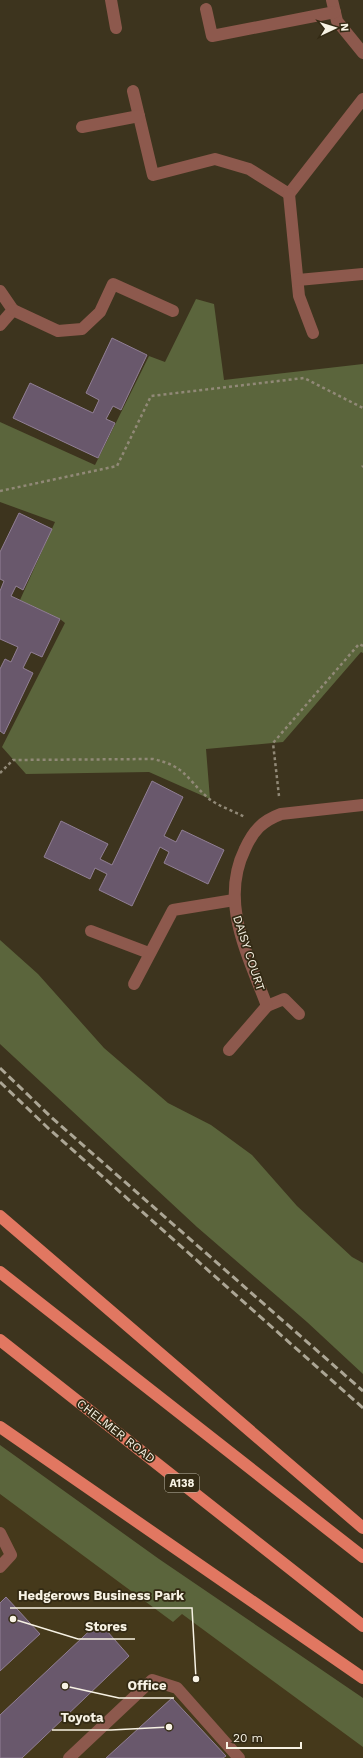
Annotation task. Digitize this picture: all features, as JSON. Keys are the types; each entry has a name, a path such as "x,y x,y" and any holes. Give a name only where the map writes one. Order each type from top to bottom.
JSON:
{"main road":[{"path":"0,1216 363,1528"},
{"path":"0,1272 363,1557"},
{"name":"CHELMER ROAD","path":"0,1340 363,1626"},
{"path":"0,1427 363,1678"}],"street":[{"path":"111,0 116,28"},
{"path":"332,0 337,21 363,52"},
{"path":"206,9 212,36 335,12"},
{"path":"133,91 153,175 215,159 249,169 289,194"},
{"path":"313,333 299,296 289,194 363,100"},
{"path":"82,127 139,116"},
{"path":"298,280 363,274"},
{"path":"0,291 13,310 58,331 82,329 100,312 113,284 172,311"},
{"path":"0,325 13,310"},
{"path":"260,825 268,819 280,814 363,804"},
{"name":"DAISY COURT","path":"260,825 250,839 240,859 234,880 234,900 245,947 267,1006"},
{"path":"134,984 149,953 174,910 234,900"},
{"path":"91,930 149,953"},
{"name":"DAISY COURT","path":"229,1050 267,1006 284,1000 299,1014"},
{"path":"0,1533 11,1555 0,1566"},
{"path":"69,1758 152,1680 177,1688 239,1758"}],"path":[{"path":"0,492 117,466 151,396 304,378 363,408"},
{"path":"280,814 273,743 359,644 363,646"},
{"path":"0,773 13,760 153,759 169,763 176,767 210,799 260,825"}],"shaded area":[{"path":"0,1494 38,1521 182,1614 363,1736 363,1758 0,1758"}],"green space":[{"path":"196,299 214,304 224,380 363,364 363,653 361,652 283,742 206,749 210,799 149,772 26,774 2,747 65,623 60,619 20,600 55,522 0,502 0,422 95,465 149,356 165,362"},
{"path":"0,940 38,974 104,1048 168,1103 211,1125 252,1155 297,1206 352,1257 363,1263 363,1374 307,1322 197,1227 0,1044"},
{"path":"0,1445 159,1559 363,1698 363,1747 182,1614 173,1622 0,1494"}],"building":[{"path":"112,338 147,355 121,410 113,406 106,419 115,423 98,458 13,418 30,383 93,413 99,400 86,393"},
{"path":"19,513 52,529 23,590 16,586 11,596 60,619 42,657 31,652 23,668 33,673 4,734 0,731 0,669 5,659 11,662 18,647 0,639 0,591 4,581 0,579 0,552"},
{"path":"152,781 183,797 164,836 176,842 182,830 224,850 208,884 164,863 169,852 160,847 132,906 99,890 107,874 95,868 90,879 44,857 61,821 108,844 100,859 112,865"},
{"path":"6,1597 40,1634 0,1671 0,1603"},
{"path":"99,1622 129,1656 22,1758 0,1758 0,1715"},
{"path":"172,1698 226,1756 223,1758 106,1758"}],"railway":[{"path":"0,1068 51,1117 363,1391"},
{"path":"0,1082 48,1128 363,1408"}],"place":[{"name":"Stores","path":"13,1619"},
{"name":"Hedgerows Business Park","path":"196,1679"},
{"name":"Office","path":"65,1686"},
{"name":"Toyota","path":"169,1727"}]}
